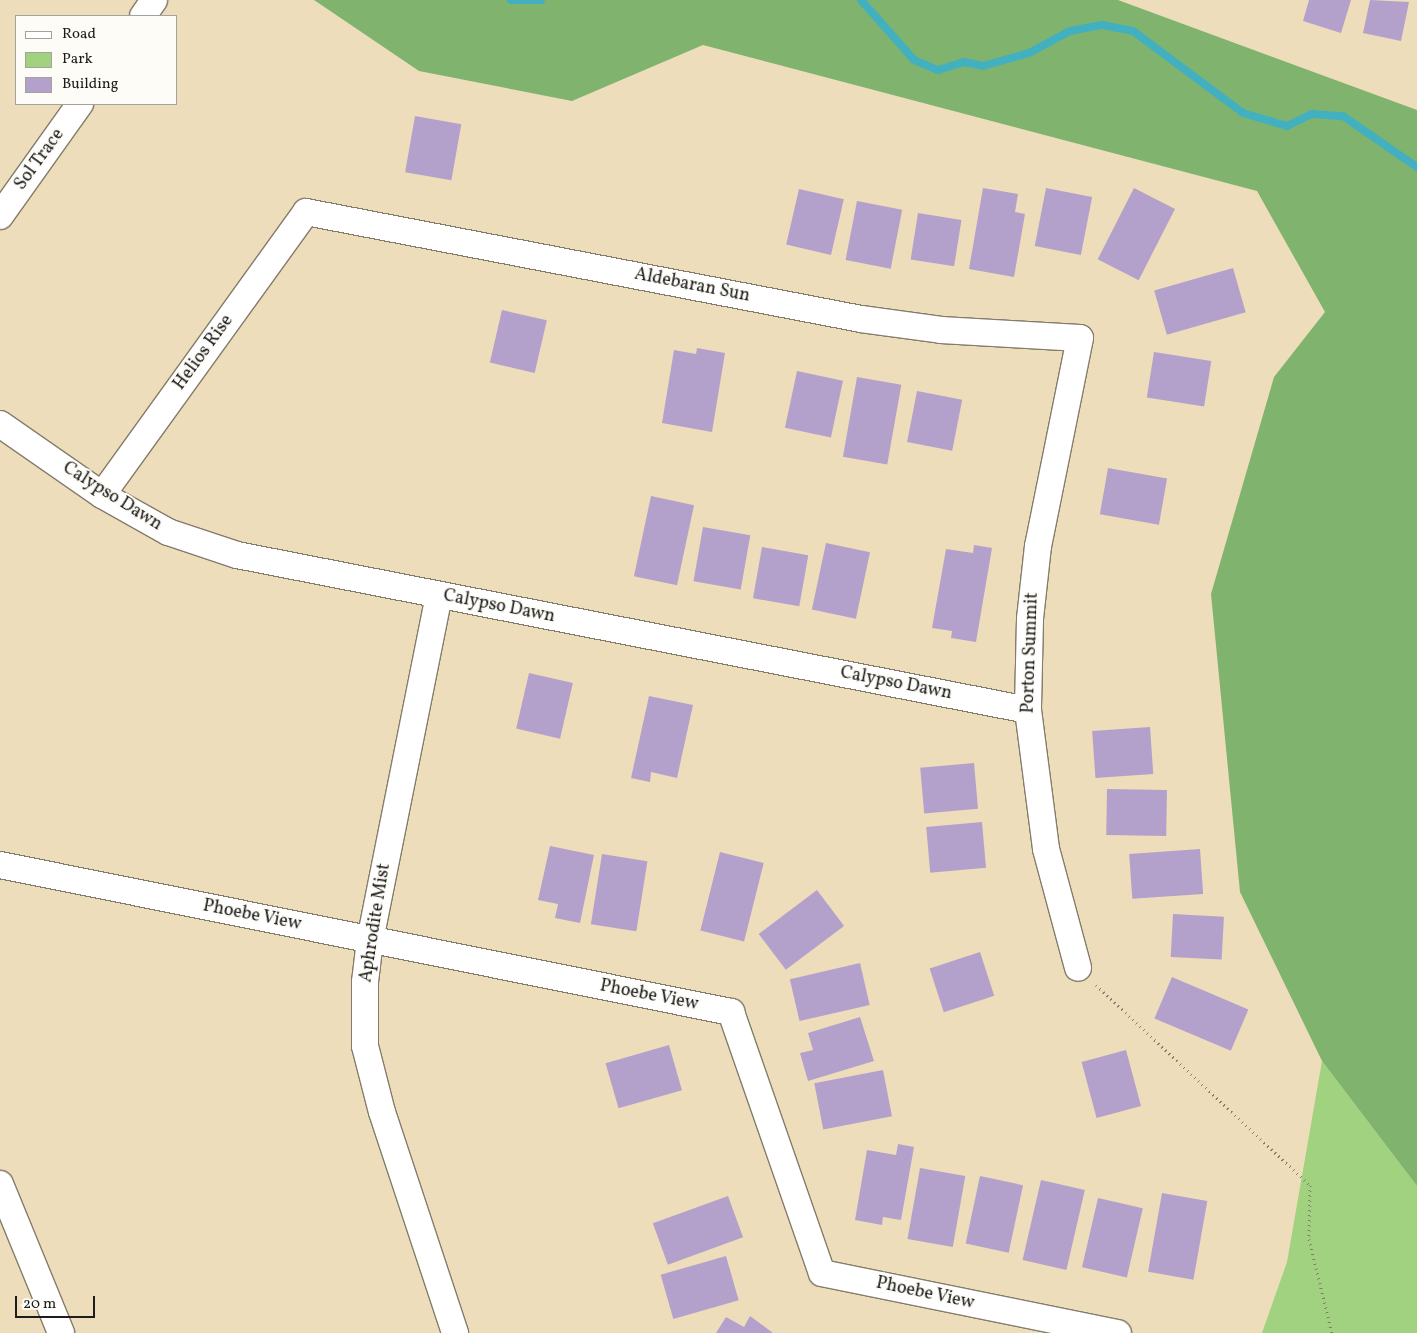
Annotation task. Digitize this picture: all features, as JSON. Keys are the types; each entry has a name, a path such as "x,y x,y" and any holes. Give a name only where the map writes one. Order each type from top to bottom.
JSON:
{"street":[{"path":"144,15 154,0"},
{"name":"Sol Trace","path":"0,216 79,105"},
{"name":"Aldebaran Sun","path":"306,212 861,319 941,330 1080,338"},
{"name":"Helios Rise","path":"102,495 306,212"},
{"name":"Porton Summit","path":"1078,968 1046,849 1028,710 1030,619 1038,546 1080,338"},
{"name":"Calypso Dawn","path":"0,424 102,495 168,532 237,555 1028,710"},
{"name":"Aphrodite Mist","path":"439,595 370,940 365,982 365,1046 382,1112 455,1333"},
{"name":"Phoebe View","path":"0,865 731,1012 822,1272 1118,1333"},
{"path":"0,1184 61,1333"}],"path":[{"path":"1078,968 1310,1185 1309,1239 1332,1333"}],"green space":[{"path":"314,0 1118,0 1417,110 1417,1186 1322,1061 1240,892 1211,594 1274,377 1325,312 1257,191 703,45 572,101 419,71"},
{"path":"1322,1061 1417,1186 1417,1333 1262,1333 1287,1262"}],"building":[{"path":"1309,0 1351,0 1341,33 1303,21"},
{"path":"1370,0 1409,2 1401,41 1363,33"},
{"path":"415,116 461,124 451,180 405,172"},
{"path":"983,188 1018,194 1015,212 1025,214 1014,277 969,269"},
{"path":"1046,188 1092,197 1081,255 1035,246"},
{"path":"1134,188 1175,209 1139,280 1098,259"},
{"path":"799,189 844,199 831,255 786,245"},
{"path":"857,201 902,210 891,269 846,260"},
{"path":"918,213 961,220 954,266 911,259"},
{"path":"1233,268 1246,312 1167,335 1154,291"},
{"path":"502,310 547,320 535,373 490,363"},
{"path":"697,348 725,353 712,432 662,423 674,350 696,354"},
{"path":"1154,352 1211,361 1204,407 1147,397"},
{"path":"797,371 843,381 831,438 785,428"},
{"path":"857,377 901,385 887,465 843,457"},
{"path":"917,391 962,400 952,451 907,442"},
{"path":"1108,468 1167,478 1159,525 1100,514"},
{"path":"651,496 694,505 677,585 634,576"},
{"path":"703,527 750,535 741,589 693,581"},
{"path":"826,543 870,552 856,619 812,610"},
{"path":"974,545 992,548 976,642 951,638 952,631 932,628 946,549 973,553"},
{"path":"762,547 808,555 799,606 753,598"},
{"path":"529,673 573,683 560,739 516,729"},
{"path":"649,696 693,705 677,778 651,772 650,782 631,778"},
{"path":"1150,727 1153,774 1095,778 1092,731"},
{"path":"974,763 978,809 924,814 920,768"},
{"path":"1107,789 1167,790 1166,836 1106,835"},
{"path":"982,822 986,868 930,873 926,827"},
{"path":"550,846 594,855 580,923 555,918 558,904 538,900"},
{"path":"1200,849 1203,894 1132,899 1129,854"},
{"path":"720,852 764,863 744,941 700,931"},
{"path":"602,854 647,861 636,931 591,924"},
{"path":"817,890 844,926 786,970 759,934"},
{"path":"1173,914 1224,917 1222,960 1171,957"},
{"path":"980,952 994,996 944,1012 930,968"},
{"path":"860,963 870,1005 800,1021 790,979"},
{"path":"1172,977 1248,1009 1231,1051 1154,1018"},
{"path":"860,1017 874,1061 808,1081 800,1053 813,1050 808,1033"},
{"path":"669,1045 682,1090 619,1108 606,1063"},
{"path":"1126,1050 1141,1106 1097,1118 1082,1062"},
{"path":"883,1070 892,1116 823,1129 814,1083"},
{"path":"898,1144 914,1147 901,1220 883,1217 882,1225 855,1220 867,1150 896,1155"},
{"path":"920,1168 965,1176 953,1247 907,1239"},
{"path":"980,1176 1023,1185 1009,1253 966,1243"},
{"path":"1041,1180 1085,1190 1066,1270 1023,1260"},
{"path":"1162,1193 1207,1201 1193,1280 1148,1272"},
{"path":"728,1196 743,1237 668,1265 653,1223"},
{"path":"1098,1198 1143,1208 1127,1278 1082,1267"},
{"path":"726,1256 739,1300 673,1319 661,1275"},
{"path":"750,1316 773,1333 716,1333 726,1317 744,1327"}],"waterway":[{"path":"511,0 541,0"},
{"path":"861,0 914,60 938,70 964,62 983,66 1029,53 1070,31 1102,25 1133,31 1243,113 1287,126 1312,114 1343,116 1417,167"}]}
